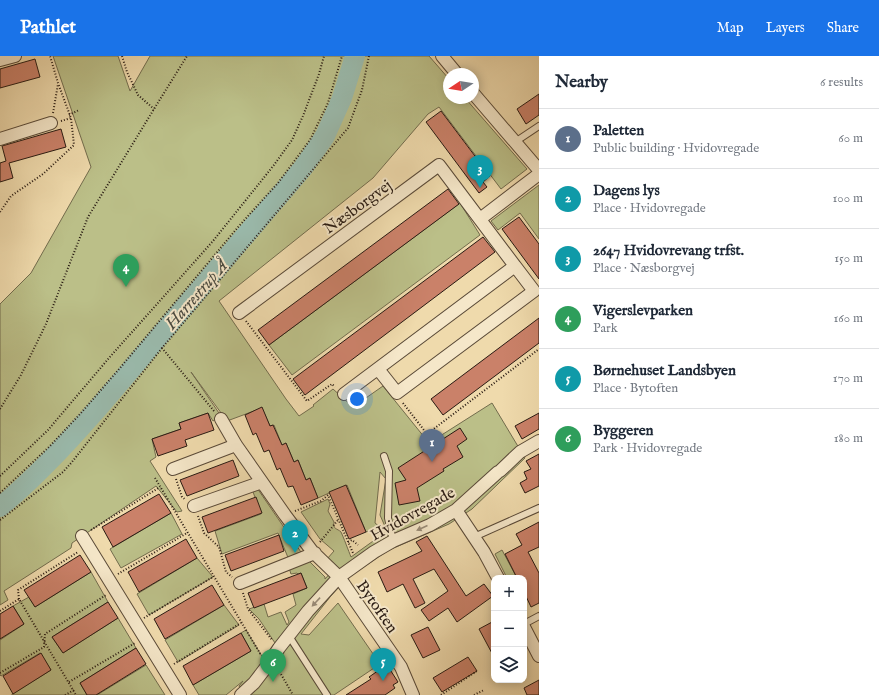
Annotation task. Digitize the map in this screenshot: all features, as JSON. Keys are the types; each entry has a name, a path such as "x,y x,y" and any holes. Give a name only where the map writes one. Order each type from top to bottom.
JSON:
{"street":[{"path":"0,60 15,56"},
{"path":"442,56 452,68"},
{"path":"479,99 539,170"},
{"path":"0,138 51,124"},
{"name":"Næsborgvej","path":"239,313 439,165 534,291 397,394"},
{"path":"480,219 539,174"},
{"path":"344,394 515,266"},
{"path":"378,369 397,394"},
{"path":"221,419 236,445 285,515 313,552 339,577"},
{"name":"Hvidovregade","path":"241,695 254,683 308,611 339,577 374,552 430,525 456,510 520,452 539,441"},
{"path":"173,469 236,445"},
{"path":"194,506 262,482"},
{"path":"456,510 484,552 496,575"},
{"path":"85,541 180,695"},
{"path":"240,583 313,552"},
{"name":"Bytoften","path":"339,577 401,667 413,695"},
{"path":"527,633 539,656"}],"lane":[{"path":"515,142 539,126"},
{"path":"384,456 389,471 388,518 393,542"},
{"path":"474,537 539,508"},
{"path":"527,622 539,616"},
{"path":"289,636 327,695"}],"path":[{"path":"0,212 11,196 43,174 74,145 71,118 50,56"},
{"path":"122,56 127,72 138,95 154,109"},
{"path":"0,409 21,375 46,324 88,217 187,56"},
{"path":"0,476 48,430 108,358 213,241 274,164 292,140 319,74 324,56"},
{"path":"0,493 50,446 81,413 234,232 278,183 310,140 328,103 342,56"},
{"path":"0,520 63,472 72,462 162,348 348,128 362,90 369,56"},
{"path":"58,83 51,124 71,118"},
{"path":"69,115 79,110"},
{"path":"239,313 307,401 332,384 344,394"},
{"path":"162,348 221,419"},
{"path":"397,394 427,434 539,349"},
{"path":"173,469 182,496 194,506 204,533 219,546 226,572 240,583 248,609 279,648"},
{"path":"155,478 242,623 293,695"},
{"path":"76,695 19,600 18,590 160,487"},
{"path":"285,515 321,501 328,495 357,563"},
{"path":"313,552 338,520"},
{"path":"0,673 44,647 44,634 112,584 188,533"},
{"path":"348,542 352,540 358,545"},
{"path":"136,623 213,576"},
{"path":"0,611 19,600"},
{"path":"164,670 242,623"},
{"path":"69,682 144,637"},
{"path":"441,695 477,671"},
{"path":"65,695 74,690"},
{"path":"474,695 484,690"}],"green space":[{"path":"53,56 118,56 130,91 150,56 429,56 443,72 443,104 470,104 527,169 501,189 439,107 428,114 373,178 219,301 299,416 314,406 313,405 333,389 353,407 383,386 429,443 492,403 525,458 472,509 449,524 389,550 347,578 330,597 301,634 309,635 338,603 380,664 334,695 243,695 239,686 243,681 226,695 199,695 193,685 251,651 241,633 246,630 263,658 269,652 275,643 259,619 249,609 264,604 268,617 281,612 287,625 289,622 285,612 296,605 293,594 307,588 301,573 291,574 289,568 308,560 325,577 325,579 334,569 327,559 334,551 320,539 301,512 328,499 330,504 328,511 334,522 335,528 341,532 351,557 387,531 380,515 386,479 380,472 375,523 380,527 366,532 347,485 318,498 310,478 306,480 298,460 294,462 286,443 282,445 274,425 270,426 262,408 227,421 191,372 221,416 213,421 208,413 179,423 181,429 152,439 156,457 150,461 182,511 177,512 156,486 72,543 71,548 4,591 8,600 0,605 0,304 31,273 91,167"},
{"path":"539,185 539,239 520,213 498,230 491,221"},
{"path":"460,203 480,235 292,375 269,345"},
{"path":"257,488 303,555 289,560 278,533 222,554 215,531 261,514 252,489"},
{"path":"171,513 182,534 121,568 110,549"},
{"path":"502,550 515,575 506,575 495,554"},
{"path":"197,558 213,577 149,615 137,594"},
{"path":"91,572 108,602 52,637 63,653 118,618 136,648 80,683 87,695 12,695 51,670 40,653 1,676 0,675 0,640 24,624 13,606 29,597 35,607"},
{"path":"224,605 239,625 178,662 165,640"},
{"path":"146,665 165,695 97,695"}],"building":[{"path":"35,59 40,77 0,88 0,69"},
{"path":"539,94 539,115 526,124 517,109"},
{"path":"441,111 490,176 483,182 487,187 479,193 426,122"},
{"path":"61,129 66,147 9,163 13,178 0,182 0,163 6,161 2,146"},
{"path":"448,189 459,204 269,345 258,330"},
{"path":"519,217 539,244 539,279 502,229"},
{"path":"483,237 495,252 305,395 293,379"},
{"path":"539,318 539,343 443,415 431,399"},
{"path":"262,407 270,426 273,425 282,445 286,443 294,462 298,460 306,480 310,478 318,498 301,505 293,486 288,487 280,468 277,470 269,450 264,452 256,433 253,435 245,415"},
{"path":"208,413 214,430 185,440 187,446 158,456 152,439 181,429 179,423"},
{"path":"539,413 539,429 522,439 515,426"},
{"path":"460,428 467,439 457,446 463,457 443,469 444,471 417,488 420,501 399,505 395,483 406,480 398,468"},
{"path":"539,454 539,486 525,493 520,483 527,479 524,472 531,469 526,461"},
{"path":"233,460 239,476 187,496 180,480"},
{"path":"346,485 366,532 349,539 329,492"},
{"path":"159,494 171,513 113,547 102,527"},
{"path":"256,497 262,513 208,533 202,517"},
{"path":"539,522 539,547 528,552 539,573 539,603 531,607 527,598 527,575 516,575 505,554 522,545 516,534"},
{"path":"279,535 284,551 231,571 225,555"},
{"path":"427,536 466,596 484,584 491,593 491,597 457,622 448,608 429,621 421,610 448,591 434,569 413,579 425,603 415,608 403,584 387,592 378,572 422,551 416,542"},
{"path":"186,539 197,558 139,592 128,572"},
{"path":"80,555 91,572 35,607 24,590"},
{"path":"301,573 307,588 254,608 248,593"},
{"path":"212,585 224,605 165,639 154,619"},
{"path":"108,602 118,618 63,653 52,637"},
{"path":"13,606 24,624 0,639 0,614"},
{"path":"491,623 491,651 479,629"},
{"path":"428,627 440,650 423,658 411,635"},
{"path":"241,633 251,651 193,685 183,666"},
{"path":"136,648 146,664 96,695 87,695 80,683"},
{"path":"41,653 51,670 13,694 3,676"},
{"path":"468,657 477,671 442,692 433,678"},
{"path":"382,668 384,671 389,668 398,682 393,685 395,688 385,695 346,695 371,679 369,677"},
{"path":"539,680 539,695 527,695 524,688"}],"waterway":[{"name":"Harrestrup Å","path":"0,507 39,472 98,408 303,168 325,136 342,98 355,56"}],"place":[{"name":"2647 Hvidovrevang trfst.","path":"480,188"},
{"name":"Vigerslevparken","path":"126,287"},
{"name":"Paletten","path":"432,462"},
{"name":"Dagens lys","path":"295,553"},
{"name":"Børnehuset Landsbyen","path":"383,681"},
{"name":"Byggeren","path":"273,682"}]}
